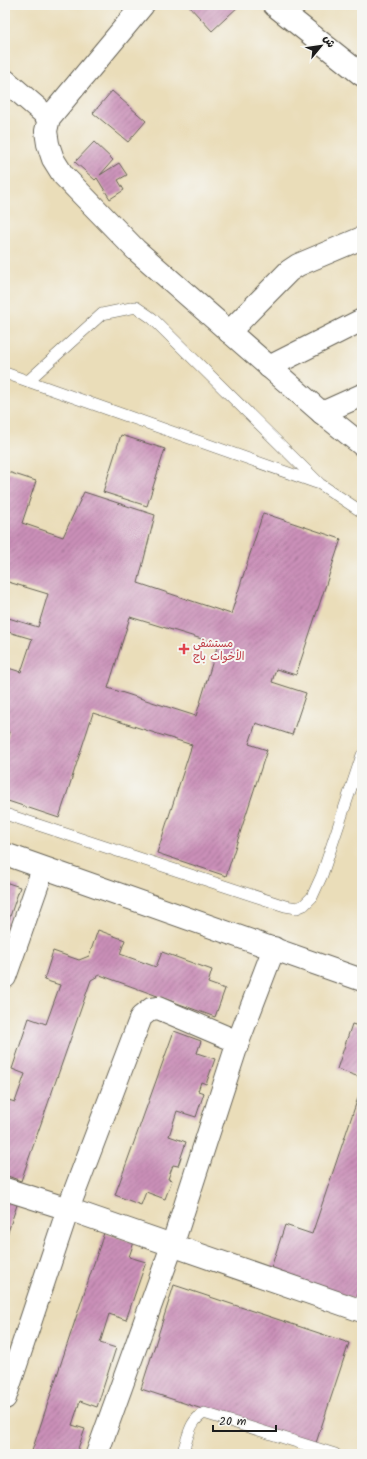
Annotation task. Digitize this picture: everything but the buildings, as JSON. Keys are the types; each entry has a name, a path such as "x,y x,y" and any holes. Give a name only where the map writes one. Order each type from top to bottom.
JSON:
{"street":[{"path":"143,5 49,118 46,131 48,144 53,159 63,175 136,250 322,413 362,445"},
{"path":"274,5 362,75"},
{"path":"5,80 49,118"},
{"path":"229,332 289,271 298,265 362,238"},
{"path":"269,367 362,320"},
{"path":"322,413 362,395"},
{"path":"5,854 43,869 274,948 362,980"},
{"path":"5,977 43,869"},
{"path":"97,1454 172,1246 238,1042 274,948"},
{"path":"5,1398 68,1209 141,1017 151,1009 158,1008 238,1042"},
{"path":"5,1189 68,1209 362,1311"}],"lane":[{"path":"28,381 102,314 136,307 152,318 320,484 362,512"},
{"path":"5,373 320,484"},
{"path":"5,814 285,906 296,908 304,905 312,897 322,875 362,755"},
{"path":"188,1454 184,1448 192,1423 197,1417 204,1413 332,1454"}],"place":[{"name":"مستشفى الأخوات باج","path":"184,649"}]}
